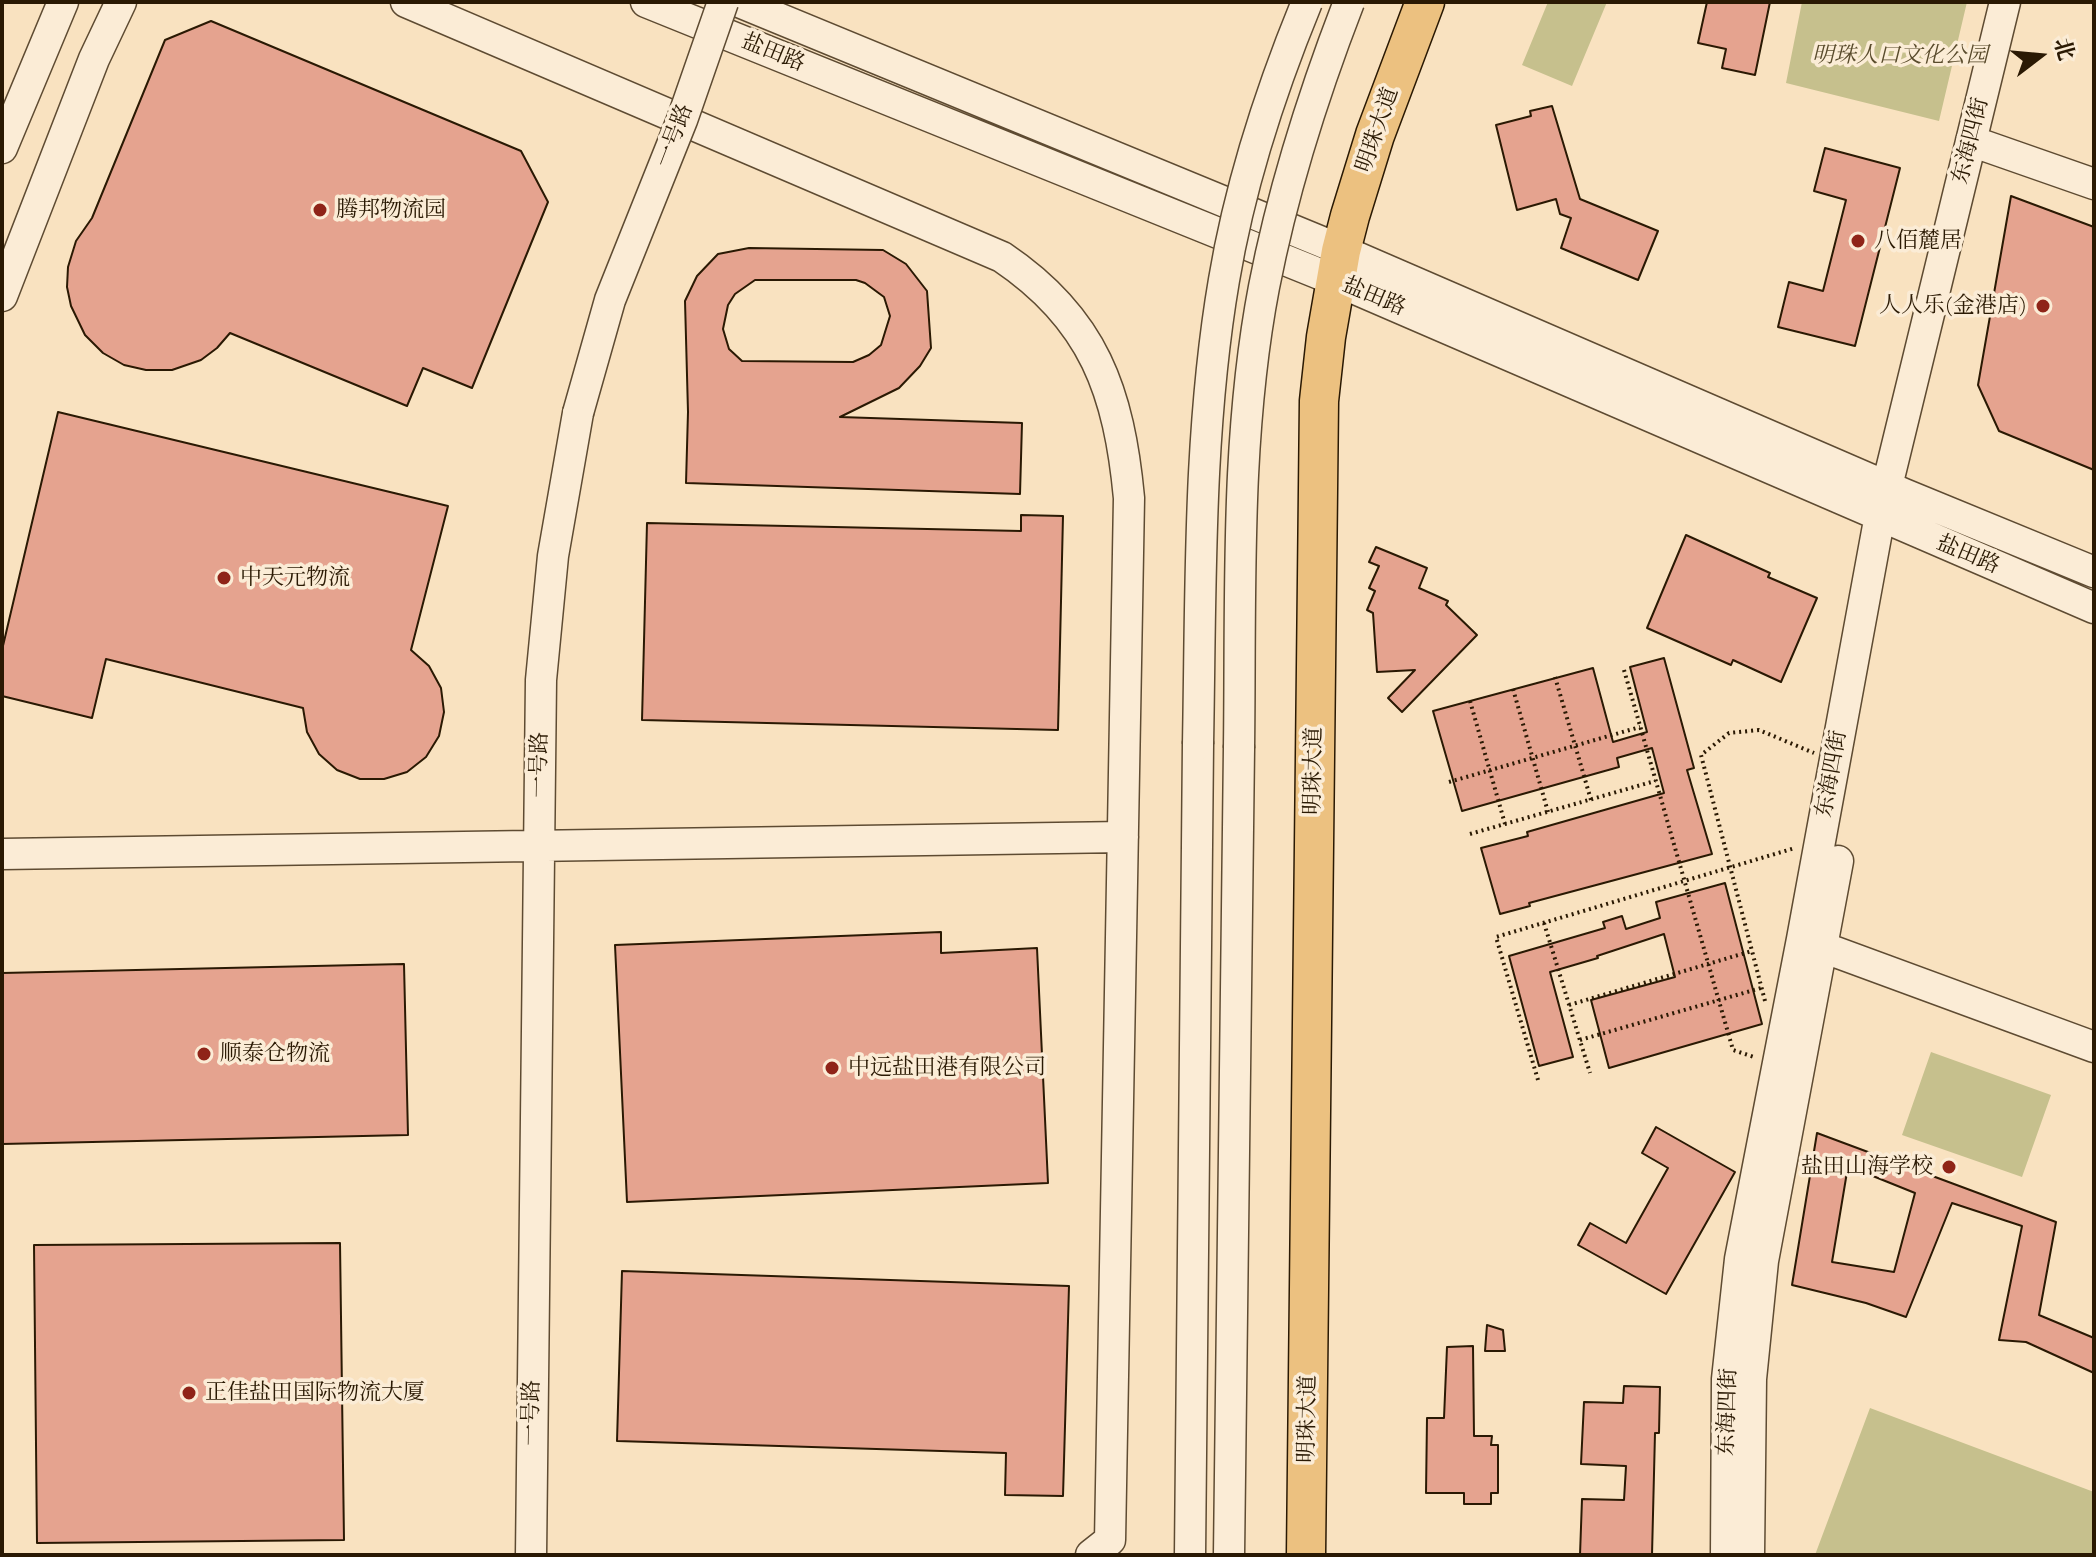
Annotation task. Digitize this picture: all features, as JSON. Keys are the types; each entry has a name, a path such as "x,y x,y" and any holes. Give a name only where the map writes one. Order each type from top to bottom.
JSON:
{"main road":[{"name":"明珠大道","path":"1306,1555 1316,494 1330,209 1355,127 1401,2"},
{"name":"明珠大道","path":"1285,1555 1294,491 1298,399 1329,262 1425,2"}],"street":[{"path":"2,148 63,2"},
{"path":"2,296 94,59 121,2"},
{"path":"406,2 1002,257 1030,276 1061,307 1084,337 1104,373 1125,454 1129,498 1110,1540 1091,1555"},
{"name":"盐田路","path":"646,2 1329,262"},
{"name":"一号路","path":"531,1555 538,845 543,664 553,556 578,413 610,300 682,120 723,2"},
{"name":"盐田路","path":"739,2 1892,505 2094,608"},
{"path":"1190,1555 1198,744 1206,439 1224,279 1240,200 1262,120 1307,2"},
{"path":"1229,1555 1245,446 1261,305 1280,212 1300,137 1349,2"},
{"name":"东海四街","path":"1980,144 2005,2"},
{"name":"东海四街","path":"1749,1555 1751,1379 1763,1261 1812,943 1892,505 1980,144 2024,2"},
{"path":"1980,144 2094,184"},
{"name":"盐田路","path":"1892,505 2094,572"},
{"path":"2,854 1123,837"},
{"path":"1812,943 2094,1047"},
{"name":"东海四街","path":"1726,1555 1727,1379 1740,1259 1812,943"}],"path":[{"path":"1624,670 1733,1050 1765,1061"},
{"path":"1555,677 1591,800"},
{"path":"1513,689 1548,812"},
{"path":"1470,701 1505,824"},
{"path":"1449,782 1640,727"},
{"path":"1769,1014 1701,755 1729,733 1759,730 1825,758"},
{"path":"1470,834 1655,781"},
{"path":"1538,1080 1496,937 1796,847"},
{"path":"1544,923 1590,1073"},
{"path":"1569,1005 1752,951"},
{"path":"1580,1040 1761,988"}],"green space":[{"path":"1548,2 1607,2 1572,86 1522,65"},
{"name":"明珠人口文化公园","path":"1802,2 1967,2 1939,121 1786,83"},
{"path":"1931,1052 2051,1095 2022,1177 1902,1135"},
{"path":"1870,1408 2094,1492 2094,1555 1815,1555"}],"building":[{"path":"1707,2 1770,2 1755,75 1722,68 1726,49 1698,43"},
{"name":"腾邦物流园","path":"211,21 521,151 548,202 472,388 423,368 407,406 230,333 201,360 172,370 146,370 124,365 103,353 85,335 71,306 67,287 68,267 76,241 92,218 165,40"},
{"path":"1552,106 1580,199 1658,231 1638,280 1561,248 1571,218 1560,214 1556,199 1517,210 1496,125 1531,116 1530,111"},
{"name":"八佰麓居","path":"1825,148 1900,168 1855,346 1778,327 1789,282 1823,291 1846,200 1814,191"},
{"name":"人人乐(金港店)","path":"2011,196 2094,227 2094,470 1999,431 1978,385"},
{"path":"749,248 883,250 906,264 927,291 931,348 920,366 899,388 840,417 1022,423 1020,494 686,483 685,301 697,276 718,254","holes":["755,280 856,280 884,297 890,316 881,345 869,355 853,362 742,361 729,349 723,329 728,305 735,294"]},
{"name":"中天元物流","path":"58,412 448,506 411,650 429,666 441,688 444,712 439,736 426,757 407,772 384,779 360,779 337,770 319,754 307,732 303,708 106,659 92,718 2,696 2,650"},
{"path":"1021,515 1063,516 1058,730 642,720 647,523 1021,531"},
{"path":"1686,535 1817,598 1781,682 1733,660 1731,665 1647,628"},
{"path":"1376,547 1427,568 1419,588 1448,601 1446,605 1477,635 1402,712 1388,698 1415,670 1377,672 1373,613 1367,610 1375,591 1369,588 1379,566 1369,562"},
{"path":"1664,658 1694,768 1687,770 1712,854 1529,903 1530,906 1500,914 1481,848 1664,793 1652,748 1617,758 1619,767 1462,811 1433,711 1593,668 1613,742 1647,732 1630,667"},
{"path":"1725,883 1762,1024 1609,1068 1591,1000 1675,977 1664,934 1550,972 1573,1057 1539,1066 1509,956 1605,928 1603,922 1622,916 1626,929 1660,918 1656,902"},
{"name":"中远盐田港有限公司","path":"941,932 941,953 1037,948 1048,1183 627,1202 615,945"},
{"name":"顺泰仓物流","path":"404,964 408,1135 2,1144 2,973"},
{"path":"1656,1127 1735,1172 1666,1294 1578,1245 1590,1223 1626,1243 1668,1168 1642,1153"},
{"path":"1817,1133 2056,1222 2039,1315 2094,1338 2094,1373 2026,1342 1999,1340 2022,1226 1952,1203 1906,1317 1866,1303 1792,1285","holes":["1848,1166 1915,1193 1894,1272 1832,1262"]},
{"name":"正佳盐田国际物流大厦","path":"340,1243 344,1540 37,1543 34,1245"},
{"path":"622,1271 1069,1286 1063,1496 1005,1495 1006,1453 617,1441"},
{"path":"1487,1325 1503,1330 1505,1351 1485,1351"},
{"path":"1473,1346 1474,1436 1492,1436 1491,1445 1498,1445 1498,1493 1491,1493 1491,1504 1464,1504 1464,1493 1426,1493 1427,1418 1444,1418 1447,1347"},
{"path":"1624,1386 1660,1387 1659,1433 1655,1433 1652,1555 1580,1555 1582,1499 1624,1500 1626,1466 1581,1464 1584,1402 1623,1403"}],"place":[{"name":"腾邦物流园","path":"320,210"},
{"name":"八佰麓居","path":"1858,241"},
{"name":"人人乐(金港店)","path":"2043,306"},
{"name":"中天元物流","path":"224,578"},
{"name":"顺泰仓物流","path":"204,1054"},
{"name":"中远盐田港有限公司","path":"832,1068"},
{"name":"盐田山海学校","path":"1949,1167"},
{"name":"正佳盐田国际物流大厦","path":"189,1393"}]}
